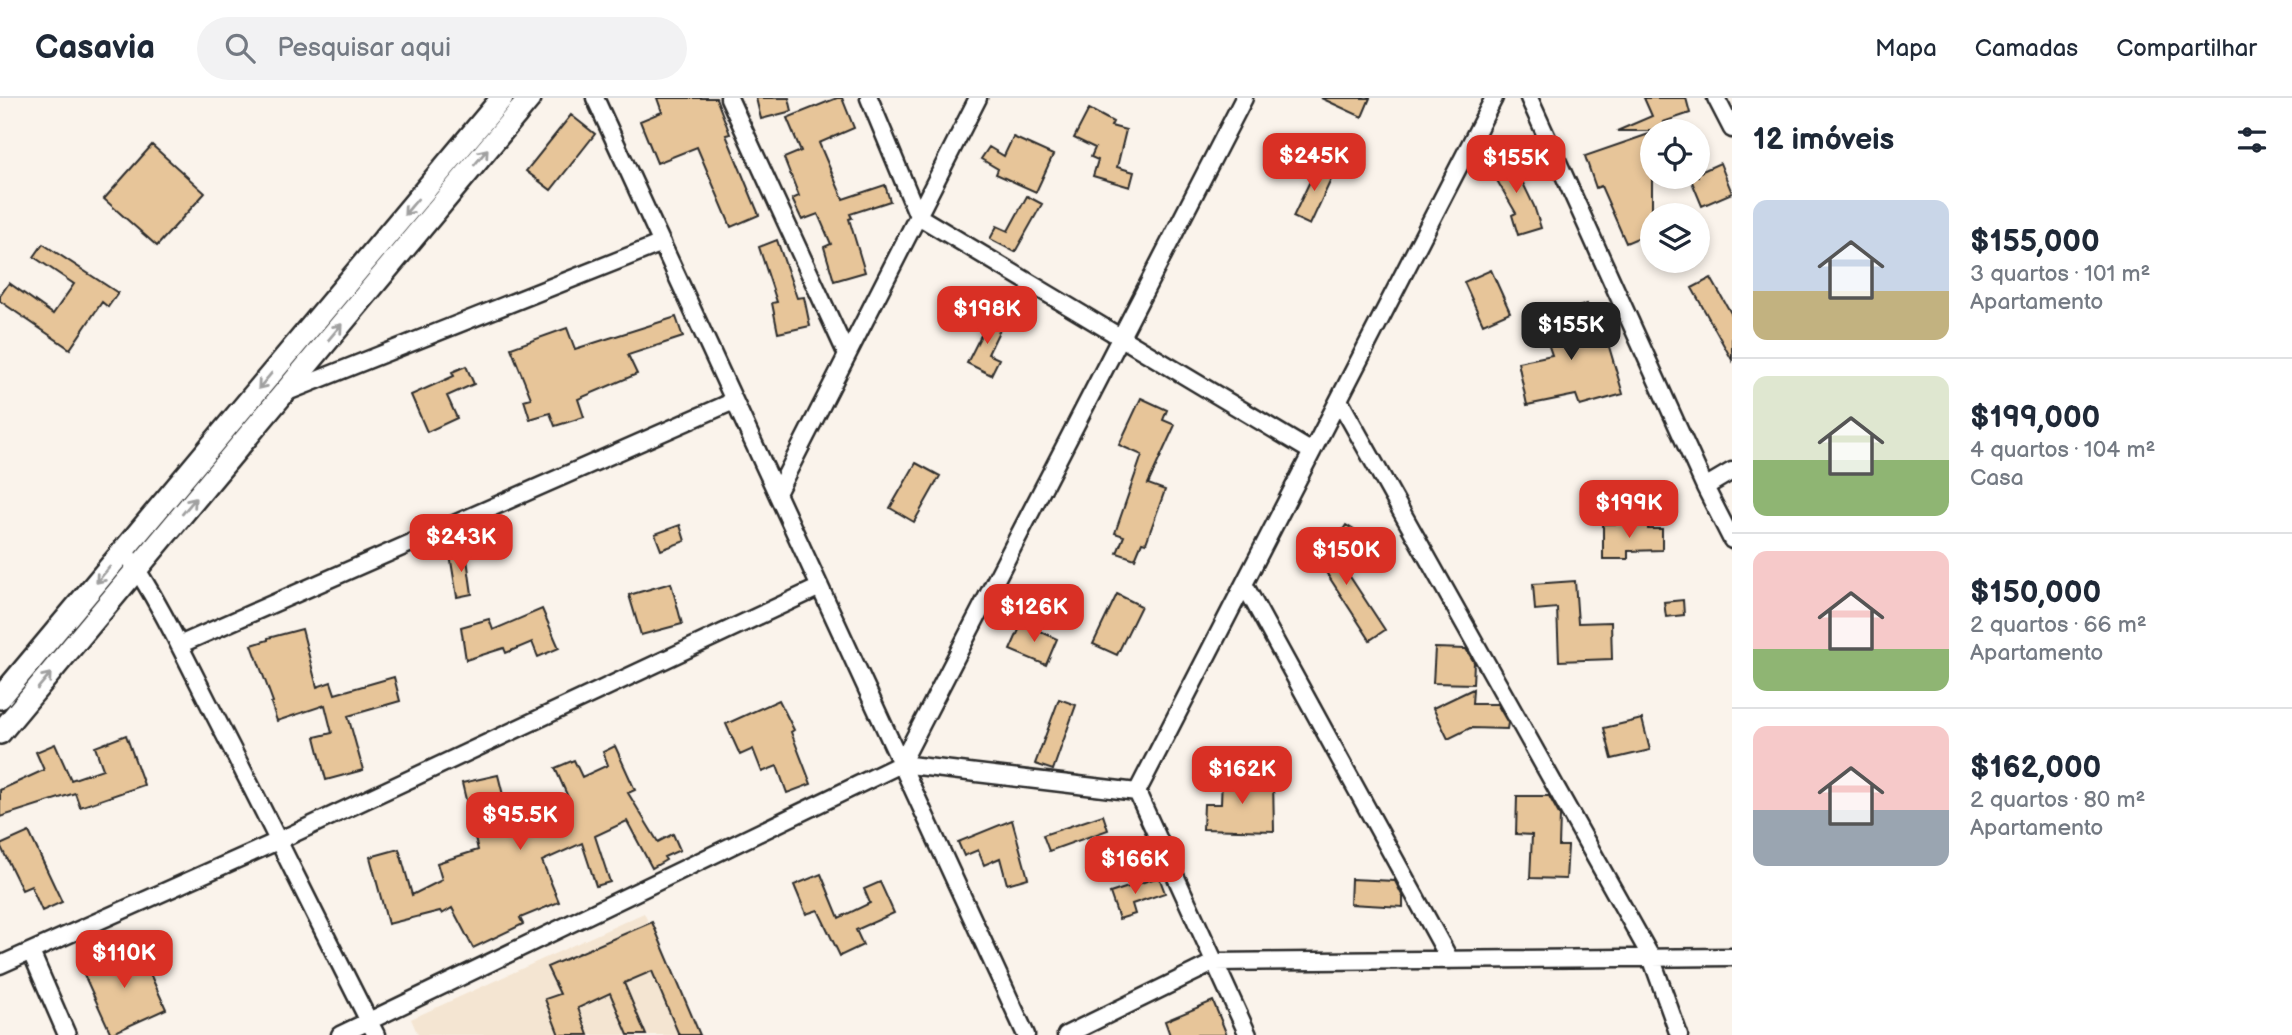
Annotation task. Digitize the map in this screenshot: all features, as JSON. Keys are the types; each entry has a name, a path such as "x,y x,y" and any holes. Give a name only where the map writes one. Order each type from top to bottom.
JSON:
{"street":[{"path":"0,698 502,98"},
{"path":"0,733 530,98"},
{"path":"595,98 1026,1035"},
{"path":"729,98 847,355"},
{"path":"869,98 918,216 1312,452"},
{"path":"777,493 978,98"},
{"path":"901,764 1244,98"},
{"path":"1138,792 1494,98"},
{"path":"1529,98 1705,487 1732,540"},
{"path":"1716,98 1732,129"},
{"path":"284,393 662,243"},
{"path":"1339,400 1651,957 1679,1035"},
{"path":"179,645 734,401"},
{"path":"1705,487 1732,471"},
{"path":"124,550 179,645 280,840 372,1029"},
{"path":"1244,584 1450,960"},
{"path":"0,965 280,840 820,586"},
{"path":"340,1035 372,1029 901,764 1138,792"},
{"path":"1138,792 1248,1035"},
{"path":"31,953 67,1035"},
{"path":"1066,1035 1215,962 1732,957"}],"shaded area":[{"path":"644,913 700,1035 418,1035 411,1019"}],"building":[{"path":"657,98 716,98 730,134 726,135 759,215 731,227 697,147 657,163 640,121 662,112"},
{"path":"756,98 789,98 792,111 761,119"},
{"path":"842,98 854,128 819,143 843,199 885,185 890,201 850,214 852,218 849,219 865,272 834,281 824,247 831,244 818,214 802,220 792,199 799,196 784,158 801,151 787,118"},
{"path":"1321,98 1370,98 1362,117"},
{"path":"1644,98 1686,98 1690,113 1672,119 1645,119 1652,116"},
{"path":"1089,109 1113,122 1111,126 1126,130 1117,167 1134,172 1130,187 1093,176 1098,160 1091,157 1095,148 1074,138"},
{"path":"571,115 595,134 551,190 526,171"},
{"path":"1640,121 1640,131 1617,131"},
{"path":"1013,137 1053,155 1036,192 996,174 998,169 981,159 989,147 1004,156"},
{"path":"1640,137 1640,189 1652,189 1652,203 1640,203 1640,237 1626,243 1601,186 1596,188 1585,156"},
{"path":"152,145 205,193 157,246 104,199"},
{"path":"1509,154 1534,206 1541,228 1518,235 1512,215 1516,213 1488,165"},
{"path":"1319,162 1336,169 1310,225 1293,217"},
{"path":"1720,163 1732,193 1709,203 1701,203 1695,189 1710,189 1710,168"},
{"path":"1027,196 1042,204 1015,252 990,239 997,226 1008,231"},
{"path":"777,240 797,298 804,297 810,326 778,333 772,303 777,302 759,247"},
{"path":"43,244 118,293 108,307 102,302 70,349 0,301 0,296 9,283 53,314 74,284 34,257"},
{"path":"1491,270 1510,312 1483,324 1464,282"},
{"path":"1711,278 1732,315 1732,360 1692,288"},
{"path":"1587,304 1600,342 1607,340 1623,394 1580,406 1576,395 1527,405 1518,362 1552,355 1540,320"},
{"path":"992,313 1005,319 988,354 999,359 991,375 967,363"},
{"path":"676,317 683,337 628,355 637,374 578,399 584,417 555,426 550,413 530,419 524,400 531,398 511,348 567,328 575,349"},
{"path":"466,366 474,384 447,396 457,418 427,432 411,395 454,376 452,372"},
{"path":"1141,398 1167,410 1163,420 1175,425 1148,484 1165,490 1146,543 1142,542 1135,559 1117,553 1124,536 1115,533 1142,455 1119,445"},
{"path":"916,463 940,476 914,522 890,508"},
{"path":"1648,523 1648,529 1662,529 1662,550 1628,551 1628,559 1603,559 1603,524"},
{"path":"680,525 685,541 661,550 655,534"},
{"path":"1346,525 1385,549 1372,569 1333,545"},
{"path":"1322,534 1385,630 1370,640 1307,543"},
{"path":"466,552 472,594 457,597 450,555"},
{"path":"1575,581 1578,623 1611,622 1612,659 1559,661 1557,608 1535,610 1533,584"},
{"path":"671,583 682,624 641,635 629,595"},
{"path":"1117,594 1141,606 1117,655 1093,644"},
{"path":"1683,600 1684,615 1666,617 1664,602"},
{"path":"542,609 559,648 538,657 532,642 506,653 504,648 466,660 461,627 489,619 493,630"},
{"path":"1022,623 1057,639 1046,665 1010,650"},
{"path":"302,629 317,687 331,682 335,694 394,677 400,701 348,716 363,770 326,780 315,737 332,733 325,705 277,721 271,703 273,702 252,645"},
{"path":"1435,648 1466,649 1474,662 1473,684 1433,683"},
{"path":"1473,689 1472,704 1497,704 1508,723 1507,729 1470,728 1448,739 1433,708"},
{"path":"1059,699 1076,705 1053,770 1035,764"},
{"path":"779,700 794,730 791,732 811,784 787,793 777,766 762,772 753,749 740,755 726,724"},
{"path":"1642,719 1650,750 1612,759 1604,728"},
{"path":"126,735 144,785 80,807 75,793 0,817 0,790 44,770 36,752 55,744 71,780 103,769 95,747"},
{"path":"615,746 635,790 628,793 658,842 673,834 680,850 664,857 666,860 652,868 627,821 595,836 610,882 596,886 582,843 542,861 559,902 520,918 523,924 473,948 452,908 442,914 440,911 388,924 370,857 399,849 412,895 442,880 437,863 478,850 462,783 498,775 510,823 568,797 555,768 574,760 582,777 608,765 603,752"},
{"path":"1222,778 1273,779 1274,831 1203,829 1204,804 1221,804"},
{"path":"1517,796 1549,796 1560,816 1559,846 1568,846 1566,879 1530,878 1532,835 1516,834"},
{"path":"1103,815 1108,830 1049,851 1043,835"},
{"path":"1012,820 1028,878 1007,884 1000,858 984,865 978,850 964,856 958,842"},
{"path":"29,832 62,902 42,911 31,886 22,890 0,845"},
{"path":"821,874 839,918 870,903 864,889 880,882 894,913 856,930 863,945 840,956 818,910 806,914 794,885"},
{"path":"1159,877 1165,893 1132,904 1135,914 1119,919 1110,893"},
{"path":"1351,879 1395,881 1403,897 1403,907 1350,904"},
{"path":"652,922 700,1035 679,1035 652,971 624,983 646,1035 628,1035 610,993 578,1008 588,1035 559,1035 545,999 560,994 547,967"},
{"path":"137,945 166,1009 111,1034 82,970"},
{"path":"1213,1001 1227,1035 1170,1035 1165,1021"}]}
